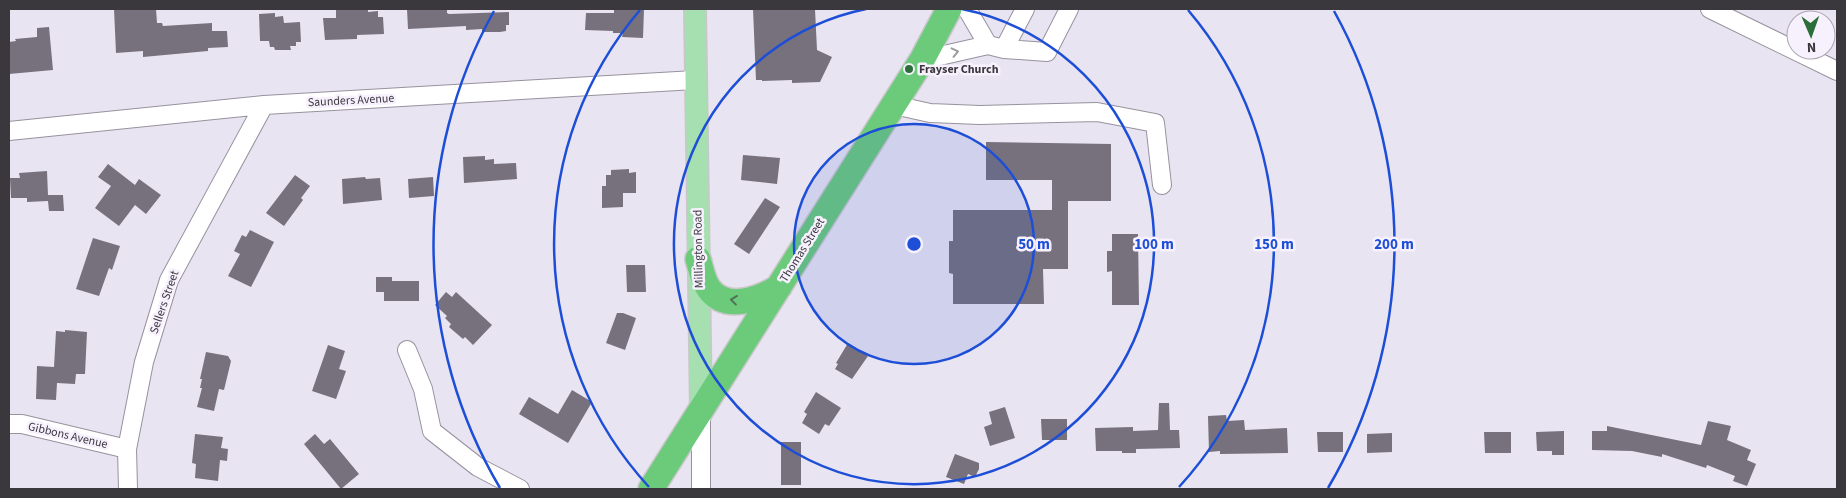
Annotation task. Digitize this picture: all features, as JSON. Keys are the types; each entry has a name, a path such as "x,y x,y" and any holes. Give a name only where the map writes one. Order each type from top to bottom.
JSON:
{"highway":[{"name":"Thomas Street","path":"651,489 922,60 948,9"},
{"path":"698,259 707,287 714,294 724,299 737,302 752,300 766,295 779,286"}],"main road":[{"name":"Millington Road","path":"695,9 701,410"}],"street":[{"path":"966,9 996,47"},
{"path":"996,47 1025,9"},
{"path":"1710,9 1837,71"},
{"path":"922,60 996,47 1047,52 1065,10"},
{"name":"Saunders Avenue","path":"9,131 264,105 695,80"},
{"name":"Sellers Street","path":"128,489 127,449 144,362 169,280 264,105"},
{"path":"894,105 930,113 1097,112 1155,123 1162,185"},
{"path":"407,350 423,389 432,431 478,467 520,489"},
{"name":"Millington Road","path":"701,410 701,489"},
{"name":"Gibbons Avenue","path":"9,424 22,424 127,449"}],"building":[{"path":"114,9 156,9 157,23 162,23 163,26 212,23 212,31 227,31 228,47 208,48 208,51 143,57 143,51 116,53"},
{"path":"336,9 368,9 368,12 378,11 378,17 383,17 384,34 357,35 357,39 325,40 323,18 336,18"},
{"path":"407,9 447,9 449,14 509,12 509,25 506,25 506,31 500,32 482,32 482,29 466,30 466,26 408,29"},
{"path":"614,9 644,9 643,38 622,37 623,33 613,33 613,31 585,30 586,13 614,13"},
{"path":"753,9 815,9 817,50 832,57 820,82 792,83 792,80 756,80"},
{"path":"275,13 275,17 283,16 284,23 300,22 301,42 296,42 296,46 290,46 291,50 275,50 274,47 270,47 269,41 260,41 259,14"},
{"path":"49,27 53,70 9,74 9,42 16,41 15,39 37,37 37,28"},
{"path":"986,142 1111,144 1111,201 1068,201 1068,269 1043,269 1044,304 953,304 953,274 949,273 949,241 953,241 953,210 1052,210 1052,180 986,180"},
{"path":"743,155 780,158 777,184 741,180"},
{"path":"485,156 485,160 494,159 494,164 516,163 517,179 464,183 463,157"},
{"path":"108,164 135,185 139,179 161,195 146,214 135,205 119,226 95,208 111,186 98,177"},
{"path":"629,169 629,173 636,172 636,193 623,193 623,207 602,208 602,186 606,186 606,175 611,175 611,170"},
{"path":"47,171 48,195 63,195 64,211 49,211 48,201 27,202 27,198 11,198 10,178 20,178 19,173"},
{"path":"295,175 310,186 301,198 303,200 284,226 266,213"},
{"path":"365,177 366,179 380,178 382,200 343,204 342,179"},
{"path":"433,177 434,196 409,198 408,179"},
{"path":"765,198 780,207 749,254 734,244"},
{"path":"250,230 274,242 251,287 228,276 240,254 234,251 242,235 246,237"},
{"path":"1112,234 1138,234 1139,305 1112,305 1112,271 1107,272 1107,251 1112,251"},
{"path":"93,238 120,246 112,270 109,268 99,296 76,289"},
{"path":"626,265 645,265 646,292 627,292"},
{"path":"376,277 392,277 392,281 419,281 419,301 384,301 384,292 376,292"},
{"path":"446,292 452,297 456,292 492,325 473,345 465,337 463,339 449,327 451,324 445,318 447,316 435,305"},
{"path":"617,313 623,313 636,318 625,350 606,343"},
{"path":"65,330 87,332 85,374 76,374 75,384 57,383 56,400 36,399 37,366 54,367 56,331 65,332"},
{"path":"848,343 868,356 852,379 835,369 838,364 836,363"},
{"path":"328,345 345,351 339,369 346,371 336,399 312,391"},
{"path":"206,352 228,356 231,361 224,390 219,389 214,411 197,407 202,388 200,388 202,379 200,379"},
{"path":"572,390 592,402 568,443 519,414 529,397 558,414"},
{"path":"816,392 841,408 829,426 825,424 819,434 802,423 807,414 804,412"},
{"path":"1159,403 1169,403 1170,430 1179,430 1180,448 1136,449 1136,453 1096,451 1095,428 1133,427 1133,431 1158,430"},
{"path":"1005,407 1015,438 990,446 984,427 992,424 989,412"},
{"path":"1226,415 1227,421 1244,420 1245,430 1287,428 1288,453 1220,454 1220,451 1209,452 1208,416"},
{"path":"1041,419 1067,419 1067,440 1042,440"},
{"path":"1708,421 1731,426 1727,440 1751,450 1747,460 1756,464 1747,486 1733,481 1735,476 1707,465 1706,468 1662,454 1662,457 1632,451 1592,450 1592,431 1607,431 1607,426 1701,445"},
{"path":"1564,431 1564,455 1552,455 1552,451 1537,451 1536,432"},
{"path":"1317,432 1343,432 1343,452 1318,452"},
{"path":"1484,432 1511,432 1511,453 1485,453"},
{"path":"1392,433 1392,452 1367,453 1367,434"},
{"path":"195,434 223,437 221,448 228,449 227,461 220,460 218,481 195,478 196,464 192,463"},
{"path":"315,434 324,444 330,439 359,474 341,489 304,444"},
{"path":"781,442 801,442 801,485 781,485"},
{"path":"955,454 979,463 979,469 975,477 968,474 964,484 946,477"}],"place":[{"name":"Frayser Church","path":"909,69"}]}
